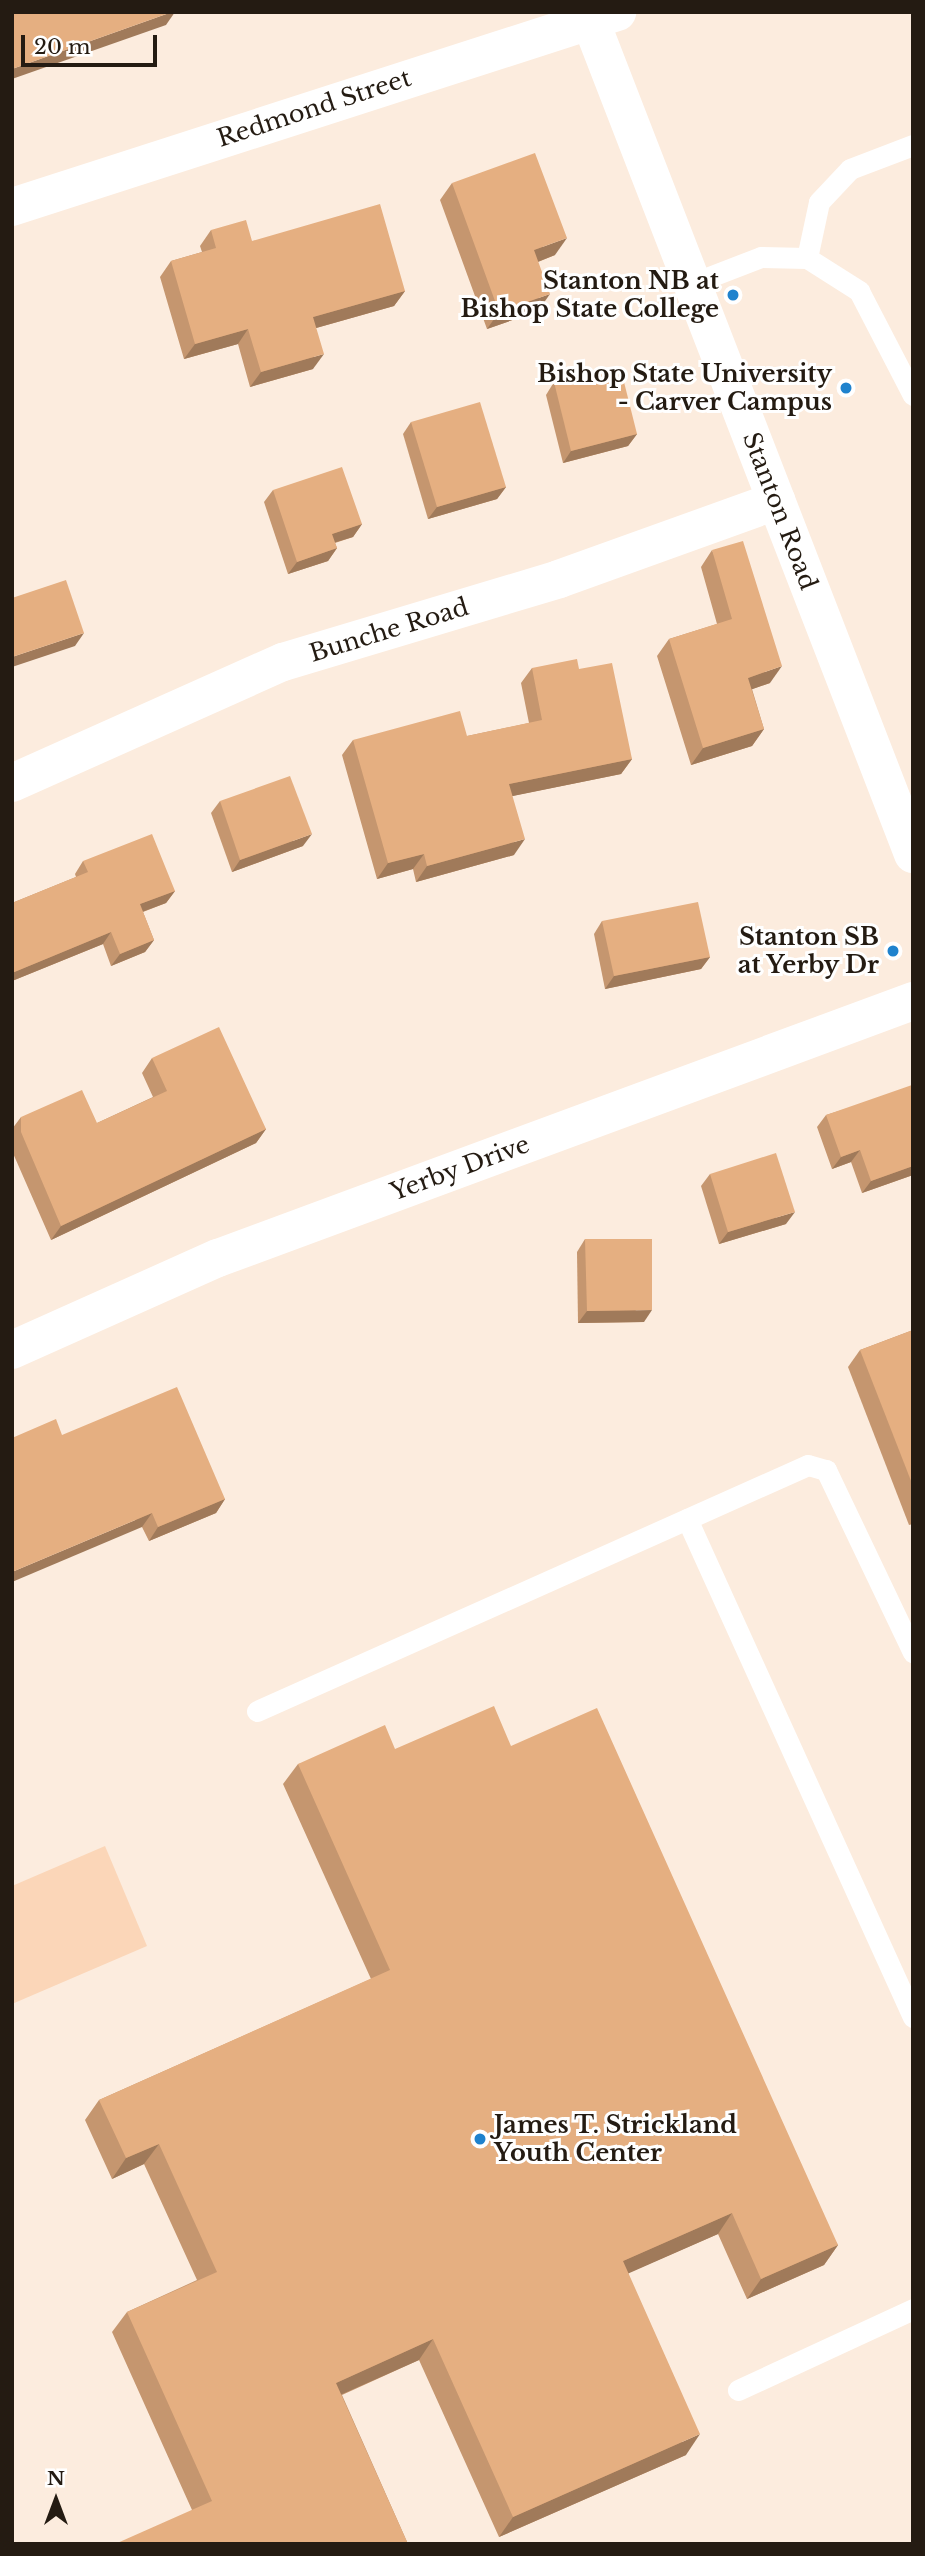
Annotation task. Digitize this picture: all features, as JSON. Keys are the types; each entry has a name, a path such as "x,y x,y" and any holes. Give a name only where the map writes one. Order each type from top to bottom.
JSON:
{"street":[{"name":"Redmond Street","path":"12,207 597,15"},
{"name":"Stanton Road","path":"597,15 691,284 913,854"},
{"name":"Bunche Road","path":"12,783 282,662 559,579 776,500"},
{"name":"Yerby Drive","path":"12,1350 218,1258 913,1001"}],"lane":[{"path":"807,258 819,202 850,169 913,145"},
{"path":"691,284 761,257 807,258 859,291 913,395"},
{"path":"257,1711 687,1519 819,1465 912,1647"},
{"path":"687,1519 913,2017"},
{"path":"738,2390 913,2309"}],"shaded area":[{"path":"105,1846 147,1946 12,2004 12,1886"}],"building":[{"path":"12,12 172,12 12,69"},
{"path":"535,153 567,238 534,250 550,294 499,312 452,183"},
{"path":"380,204 405,291 313,317 324,354 261,372 248,329 195,344 171,261 216,248 211,230 246,220 252,241"},
{"path":"620,366 637,434 571,451 554,382"},
{"path":"480,402 506,487 437,507 411,422"},
{"path":"342,467 362,524 332,534 337,548 297,562 273,490"},
{"path":"743,541 782,666 748,678 764,729 703,748 669,639 732,619 712,550"},
{"path":"66,580 84,633 12,657 12,598"},
{"path":"577,659 579,669 612,663 632,759 509,784 525,839 427,866 424,854 388,863 353,740 460,711 467,736 542,720 532,668"},
{"path":"290,776 312,834 240,860 220,801"},
{"path":"152,834 175,891 140,904 154,940 120,954 111,932 12,973 12,903 88,872 83,861"},
{"path":"698,902 710,957 614,976 602,921"},
{"path":"219,1027 266,1129 61,1226 21,1132 21,1117 82,1090 97,1123 167,1091 152,1058"},
{"path":"912,1085 913,1166 871,1181 860,1150 841,1157 826,1115"},
{"path":"776,1153 795,1212 728,1232 710,1174"},
{"path":"585,1239 652,1239 652,1310 587,1311"},
{"path":"913,1330 913,1486 860,1350"},
{"path":"177,1387 225,1499 158,1527 152,1513 12,1572 12,1438 56,1419 62,1435"},
{"name":"James T. Strickland Youth Center","path":"494,1706 511,1746 597,1708 838,2245 761,2279 732,2213 623,2261 700,2434 513,2517 433,2339 336,2383 408,2544 115,2544 212,2501 127,2312 217,2272 159,2144 126,2158 99,2100 390,1970 298,1764 385,1725 395,1749"}],"place":[{"name":"Stanton NB at Bishop State College","path":"733,295"},
{"name":"Bishop State University - Carver Campus","path":"846,388"},
{"name":"Stanton SB at Yerby Dr","path":"893,951"},
{"name":"James T. Strickland Youth Center","path":"480,2139"}]}
